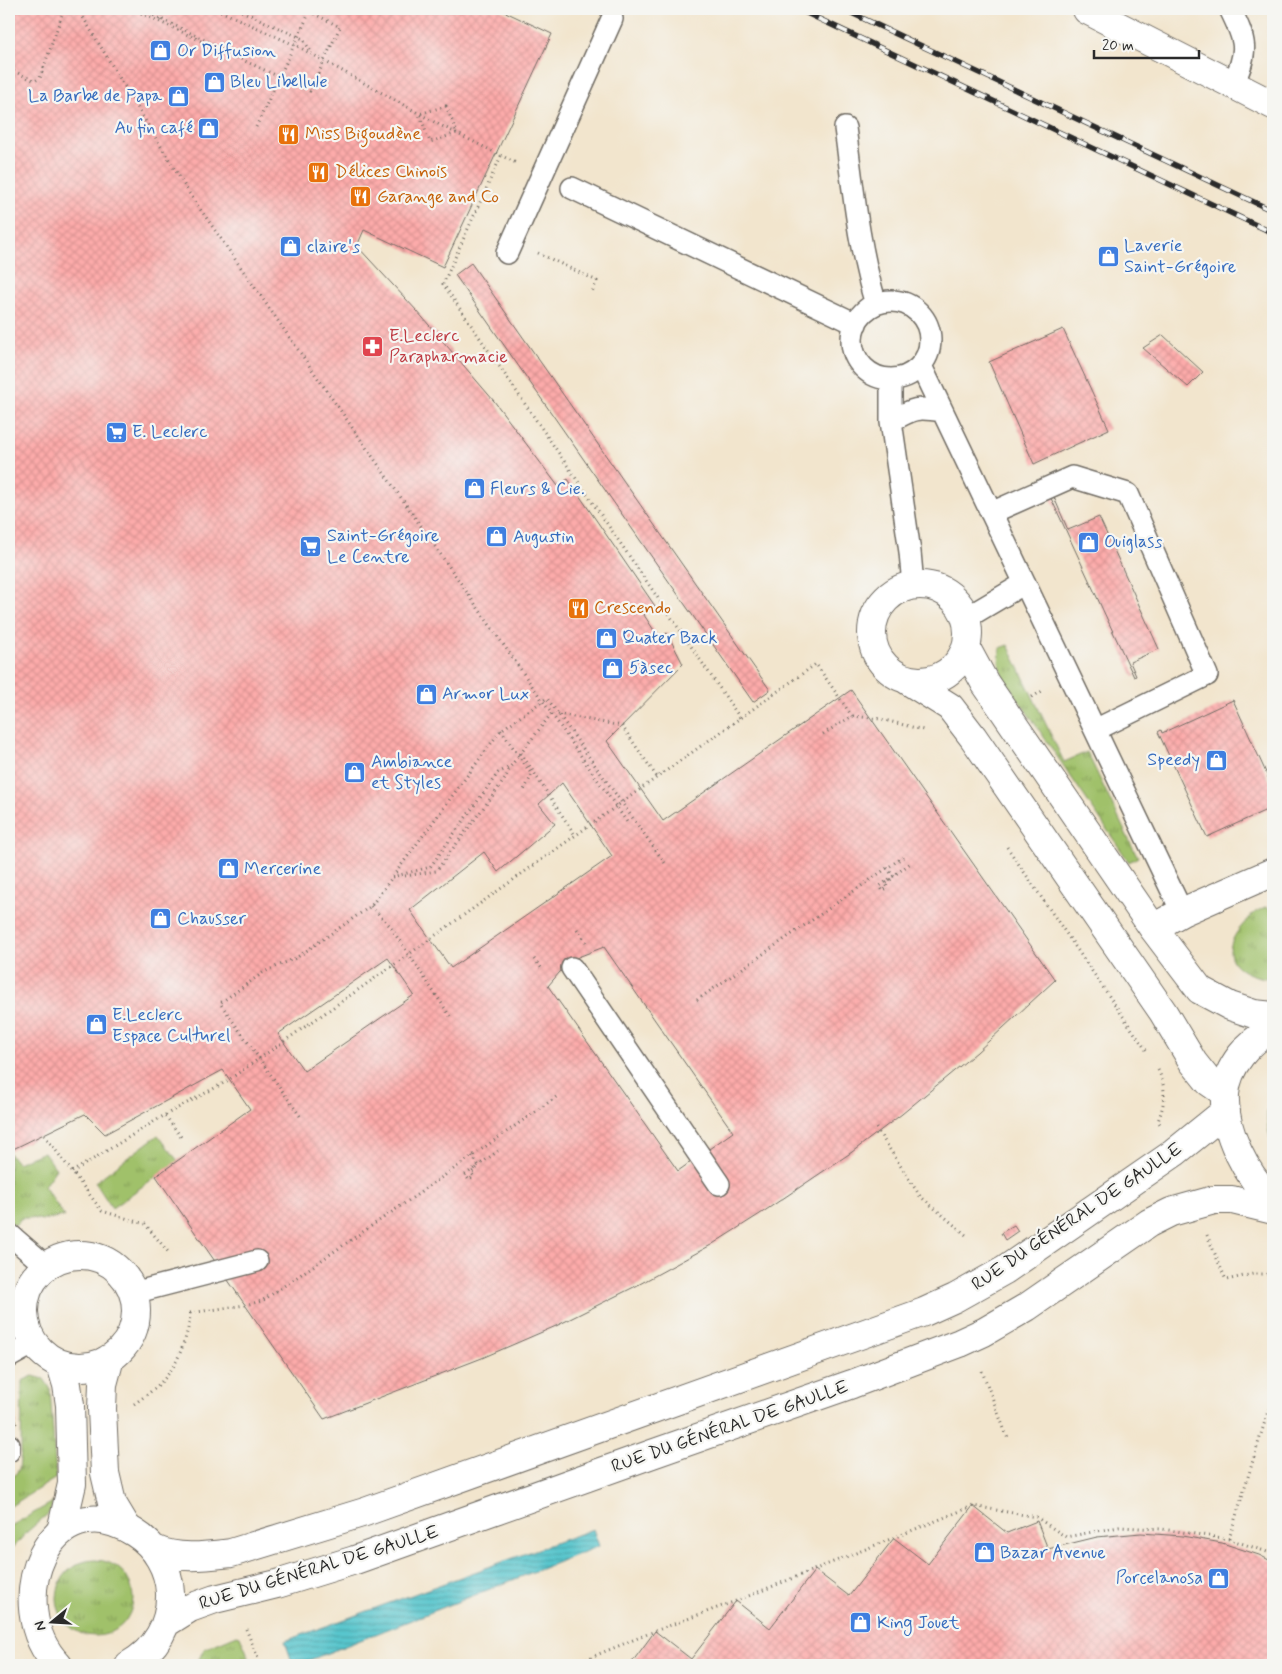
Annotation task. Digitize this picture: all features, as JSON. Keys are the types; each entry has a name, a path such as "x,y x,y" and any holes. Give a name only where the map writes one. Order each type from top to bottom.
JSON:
{"main road":[{"path":"1086,9 1273,105"},
{"path":"907,680 922,681 936,679 950,672 960,661 966,648 968,633 966,618 960,606 951,596 926,585 913,585 901,588 882,603 875,616 872,629 873,643 878,656 895,675 907,680 950,707 973,737 1163,1012 1193,1062 1226,1102"},
{"path":"966,648 985,683 1153,928 1200,990 1230,1006 1254,1014 1273,1016"},
{"path":"1153,928 1182,912 1273,872"},
{"path":"1273,1029 1263,1034 1246,1049 1232,1068 1226,1102 1232,1136 1245,1166 1273,1200"},
{"name":"RUE DU GÉNÉRAL DE GAULLE","path":"58,1665 40,1652 27,1635 13,1600 27,1559 42,1541 62,1527 77,1521 92,1519 110,1522 127,1528 154,1549 164,1554 210,1556 230,1553 366,1512 924,1312 955,1298 1005,1270 1174,1153 1226,1102"},
{"name":"RUE DU GÉNÉRAL DE GAULLE","path":"166,1623 190,1608 215,1599 278,1584 355,1560 852,1384 960,1343 1027,1308 1149,1223 1171,1212 1223,1200 1232,1200 1273,1210"},
{"path":"79,1254 96,1257 112,1265 124,1277 132,1293 136,1307 135,1322 121,1348 110,1358 94,1365 78,1368 62,1365 47,1356 34,1343 16,1307 35,1277 46,1266 62,1258 79,1254"},
{"path":"110,1358 103,1384 102,1410 105,1473 112,1503 127,1528"},
{"path":"62,1365 68,1385 70,1405 72,1484 62,1527"},
{"name":"RUE DU GÉNÉRAL DE GAULLE","path":"129,1665 151,1656 166,1623 170,1604 170,1584 164,1566 154,1549"}],"lane":[{"path":"1230,9 1242,32 1244,48 1242,65 1233,84"},
{"path":"507,253 612,19"},
{"path":"845,128 859,227 876,304"},
{"path":"572,188 856,324"},
{"path":"888,301 901,302 912,307 922,315 928,326 931,338 927,358 912,374 891,380 880,378 861,366 852,346 852,334 861,316 876,304 888,301"},
{"path":"921,366 1182,912"},
{"path":"891,380 891,421 913,585"},
{"path":"891,421 908,411 922,408 942,411"},
{"path":"991,513 1072,477 1128,494 1207,674 1095,730"},
{"path":"966,618 1025,583"},
{"path":"572,968 720,1184"},
{"path":"9,1234 46,1266"},
{"path":"132,1293 257,1261"},
{"path":"9,1357 34,1343"},
{"path":"9,1445 9,1451"}],"path":[{"path":"9,69 35,81 40,78 64,9"},
{"path":"78,9 189,193 629,825"},
{"path":"132,9 310,90 340,27 305,9"},
{"path":"140,9 280,75"},
{"path":"158,21 164,9"},
{"path":"216,9 313,55 420,114 542,176"},
{"path":"237,9 303,39 313,55"},
{"path":"256,127 312,9"},
{"path":"420,114 446,106 457,133"},
{"path":"420,114 430,142 457,133"},
{"path":"501,156 443,284 740,718"},
{"path":"530,250 597,281 592,292"},
{"path":"72,1172 165,1115 224,1083 399,962 816,664 852,716"},
{"path":"300,1116 220,1003 264,972 296,958 371,906 501,730 547,698 667,866"},
{"path":"392,877 436,871 505,779 510,767 552,713"},
{"path":"552,713 622,726 657,777"},
{"path":"823,734 852,716 882,719 925,731"},
{"path":"501,730 532,775 523,792 536,775"},
{"path":"521,753 575,835"},
{"path":"392,877 430,867 498,773 510,767"},
{"path":"1006,846 1150,1056"},
{"path":"697,1000 903,857"},
{"path":"887,868 891,872 894,877 885,884 888,887 883,891 880,886 891,877 898,872 912,862"},
{"path":"371,906 389,925 450,1016"},
{"path":"577,928 587,944"},
{"path":"1154,1063 1161,1077 1165,1092 1158,1121"},
{"path":"190,1313 262,1301 558,1095"},
{"path":"165,1115 181,1138"},
{"path":"876,1128 920,1196 966,1235"},
{"path":"472,1156 476,1161 480,1166 471,1173 474,1176 469,1180 465,1175 477,1166 484,1161 498,1151"},
{"path":"1204,1229 1226,1280 1253,1274 1273,1274"},
{"path":"982,1371 1008,1439"},
{"path":"1229,1539 1273,1395"},
{"path":"572,1665 973,1506 1036,1517 1066,1537 1120,1527 1162,1529 1229,1539 1273,1554"},
{"path":"246,1629 261,1665"}],"green space":[{"path":"1008,645 1064,762 1087,752 1138,857 1129,862 1003,677 999,663 1000,648"},
{"path":"1265,907 1273,910 1273,979 1242,970 1231,957 1230,949 1233,939 1241,927 1257,911"},
{"path":"1273,1090 1273,1145 1268,1131 1267,1118 1268,1104"},
{"path":"158,1135 178,1161 112,1208 95,1182"},
{"path":"44,1152 56,1169 44,1186 64,1216 43,1220 22,1218 15,1225 9,1221 9,1153 17,1163"},
{"path":"33,1376 44,1379 50,1388 56,1478 9,1507 9,1483 19,1469 21,1452 22,1381"},
{"path":"53,1502 50,1512 27,1532 12,1549 9,1557 9,1527"},
{"path":"88,1560 102,1560 116,1566 127,1577 133,1591 130,1613 122,1625 102,1636 88,1636 74,1630 63,1619 57,1605 57,1591 63,1577 74,1566"},
{"path":"237,1635 240,1636 252,1665 196,1665 204,1649"}],"water":[{"path":"593,1529 599,1546 293,1665 285,1641"}],"building":[{"name":"Saint-Grégoire Le Centre","path":"9,9 499,9 552,34 443,267 364,230 357,246 417,311 494,401 558,486 568,479 655,606 644,615 659,638 667,633 683,664 607,741 663,821 851,690 1055,980 977,1052 902,1114 852,1152 711,1245 636,1286 556,1326 482,1358 324,1419 156,1176 250,1109 223,1070 105,1134 85,1114 9,1151","holes":["562,783 612,856 451,968 410,910 484,852 498,872 555,824 539,804","604,947 733,1132 678,1171 548,986 565,966 578,957","388,958 414,995 304,1071 278,1034"]},
{"path":"471,263 770,690 753,702 455,275"},
{"path":"1063,329 1109,429 1034,464 989,362"},
{"path":"1163,335 1203,372 1188,387 1143,348"},
{"path":"1053,495 1068,530 1099,517 1159,649 1130,662 1136,676 1134,677 1050,496"},
{"name":"Speedy","path":"1233,700 1273,788 1273,807 1207,837 1158,732 1161,730 1162,733"},
{"path":"1014,1225 1018,1231 1005,1240 1001,1233"},
{"path":"9,1399 17,1424 9,1426"},
{"path":"973,1506 1007,1533 1037,1521 1048,1549 1097,1537 1141,1533 1182,1536 1222,1543 1259,1555 1273,1562 1273,1665 630,1665 655,1631 691,1659 736,1601 770,1628 815,1570 849,1596 894,1538 928,1564"}],"railway":[{"path":"798,9 1273,233"},
{"path":"843,9 1273,211"}],"place":[{"name":"Or Diffusion","path":"161,51"},
{"name":"Bleu Libellule","path":"214,82"},
{"name":"La Barbe de Papa","path":"178,96"},
{"name":"Au fin café","path":"209,128"},
{"name":"Miss Bigoudène","path":"289,134"},
{"name":"Délices Chinois","path":"319,172"},
{"name":"Garange and Co","path":"361,197"},
{"name":"claire's","path":"291,247"},
{"name":"Laverie Saint-Grégoire","path":"1108,256"},
{"name":"E.Leclerc Parapharmacie","path":"373,346"},
{"name":"E. Leclerc","path":"116,432"},
{"name":"Fleurs & Cie.","path":"474,489"},
{"name":"Augustin","path":"497,537"},
{"name":"Ouiglass","path":"1088,542"},
{"name":"Saint-Grégoire Le Centre","path":"311,546"},
{"name":"Crescendo","path":"578,608"},
{"name":"Quater Back","path":"606,638"},
{"name":"5àsec","path":"613,668"},
{"name":"Armor Lux","path":"426,694"},
{"name":"Speedy","path":"1216,760"},
{"name":"Ambiance et Styles","path":"355,772"},
{"name":"Mercerine","path":"228,869"},
{"name":"Chausser","path":"161,919"},
{"name":"E.Leclerc Espace Culturel","path":"96,1025"},
{"name":"Bazar Avenue","path":"984,1553"},
{"name":"Porcelanosa","path":"1219,1578"},
{"name":"King Jouet","path":"861,1623"}]}
